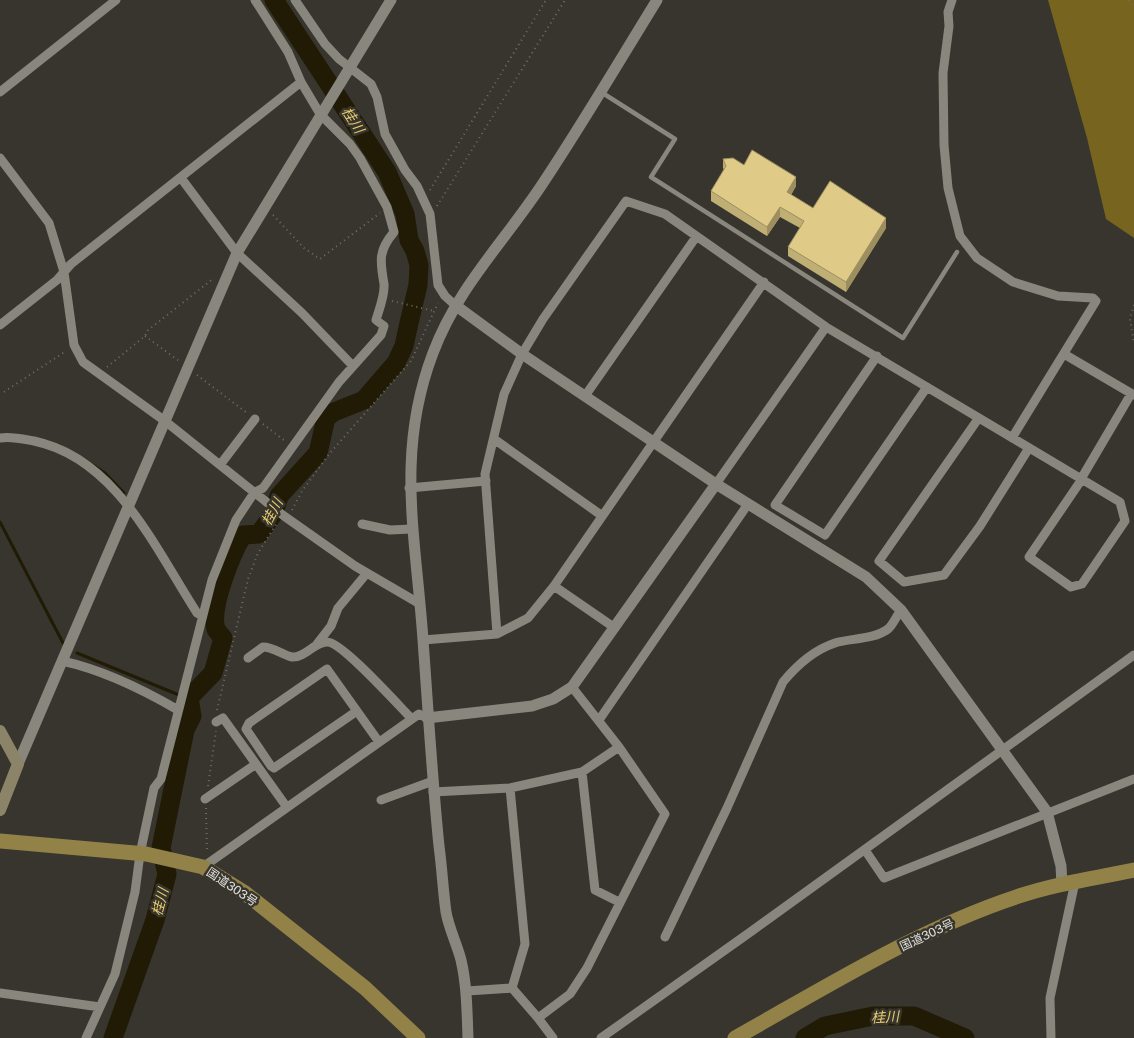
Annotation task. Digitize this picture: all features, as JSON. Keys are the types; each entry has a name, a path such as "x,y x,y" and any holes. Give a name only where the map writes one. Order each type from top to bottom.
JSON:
{"highway":[{"name":"国道303号","path":"0,841 143,854 205,865 245,893 342,970 418,1038"},
{"name":"国道303号","path":"735,1038 879,957 947,924 1016,897 1134,870"}],"main road":[{"path":"0,731 18,764 0,810"}],"street":[{"path":"0,92 116,0"},
{"path":"86,1038 115,974 143,854 154,788 161,779 202,615 212,580 230,533 256,494 263,488 338,382 381,335 384,326 376,320 384,286 381,278 382,246 394,232 387,207 350,144 322,111 301,82 288,52 255,0"},
{"path":"296,0 320,38 339,59 371,84 378,97 385,134 422,196 430,214 436,277 440,291 455,305 522,354 716,484 866,577 901,610 1047,812 1061,866 1069,884 1050,998 1051,1038"},
{"path":"18,764 237,253 265,204 391,0"},
{"path":"468,1038 466,991 461,959 446,914 427,718 420,604 411,529 409,488 412,441 420,392 433,352 455,305 480,266 544,182 657,0"},
{"path":"952,0 948,12 949,26 943,73 944,145 948,188 960,236 977,258 1013,282 1058,296 1093,298 1096,300 1012,438"},
{"path":"0,325 301,82"},
{"path":"0,158 39,206 49,223 64,272 74,345 83,362 165,421 286,517 366,573 420,604"},
{"path":"184,182 237,253 302,313 353,366"},
{"path":"497,634 485,474 504,394 522,354 543,319 626,201 665,214 826,326 978,419 1012,438 1081,479 1120,502 1125,521 1082,584 1071,587 1029,557 1081,479 1133,394 1064,354"},
{"path":"585,396 696,237"},
{"path":"423,640 497,634 528,618 554,586 601,515 654,442 764,282"},
{"path":"205,865 286,806 419,714 427,718 532,706 553,699 572,687 826,326"},
{"path":"876,356 775,505 826,534 927,387"},
{"path":"220,465 255,419"},
{"path":"978,419 879,561 904,582 944,575 980,526 1029,448"},
{"path":"0,438 8,437 42,442 78,459 107,480 128,506 197,613 202,615"},
{"path":"494,439 601,515"},
{"path":"409,488 486,482"},
{"path":"599,720 748,504"},
{"path":"362,524 390,530 411,529"},
{"path":"316,646 332,626 338,608 366,573"},
{"path":"554,586 615,628"},
{"path":"666,937 727,808 783,682 798,664 821,649 835,643 868,637 888,629 901,610"},
{"path":"248,658 263,647 294,657 300,656 324,642 337,644 412,719"},
{"path":"600,1038 865,850 1131,657 1134,667"},
{"path":"62,661 133,685 178,710"},
{"path":"357,711 274,768 270,766 246,729 249,722 327,670 357,711 379,742"},
{"path":"538,1018 570,994 587,968 665,814 619,747 572,687"},
{"path":"216,722 223,718 286,806"},
{"path":"381,800 433,786 510,788 582,772 619,747"},
{"path":"206,800 256,764"},
{"path":"582,772 595,890 619,902"},
{"path":"865,850 884,878 1134,779"},
{"path":"510,788 525,944 512,988"},
{"path":"466,991 512,988"},
{"path":"512,988 553,1038"},
{"path":"0,993 100,1007"}],"lane":[{"path":"600,92 675,139 651,176 903,338 957,252"}],"path":[{"path":"422,196 429,191 546,0"},
{"path":"430,214 435,210 565,0"},
{"path":"1129,0 1134,7"},
{"path":"265,204 295,239 320,259 387,207"},
{"path":"100,374 145,336 147,331 204,285 230,268"},
{"path":"205,865 206,800 217,728 215,715 248,579 258,553 286,517 330,453 411,361 434,311 445,296"},
{"path":"389,301 434,311"},
{"path":"1134,305 1130,318 1134,342"},
{"path":"145,336 293,447"},
{"path":"4,392 74,345"}],"shaded area":[{"path":"1048,0 1134,0 1134,238 1106,219 1087,138"}],"building":[{"path":"752,150 796,177 787,192 813,208 830,181 886,218 846,282 788,247 804,221 780,207 767,227 711,191 726,166 723,159 733,158 744,165"}],"waterway":[{"name":"桂川","path":"113,1038 155,920 167,874 161,848 185,730 192,716 189,698 213,673 223,638 216,629 216,608 233,554 243,535 259,534 274,513 279,496 318,453 326,418 334,412 364,400 396,363 404,346 418,285 419,265 409,240 405,214 387,172 274,0"},
{"path":"43,440 60,446"},
{"path":"79,456 105,473 124,493"},
{"path":"0,522 63,643"},
{"name":"桂川","path":"208,607 216,611"},
{"path":"77,653 179,695"},
{"name":"桂川","path":"805,1038 825,1026 873,1016 914,1016 965,1038"}]}
